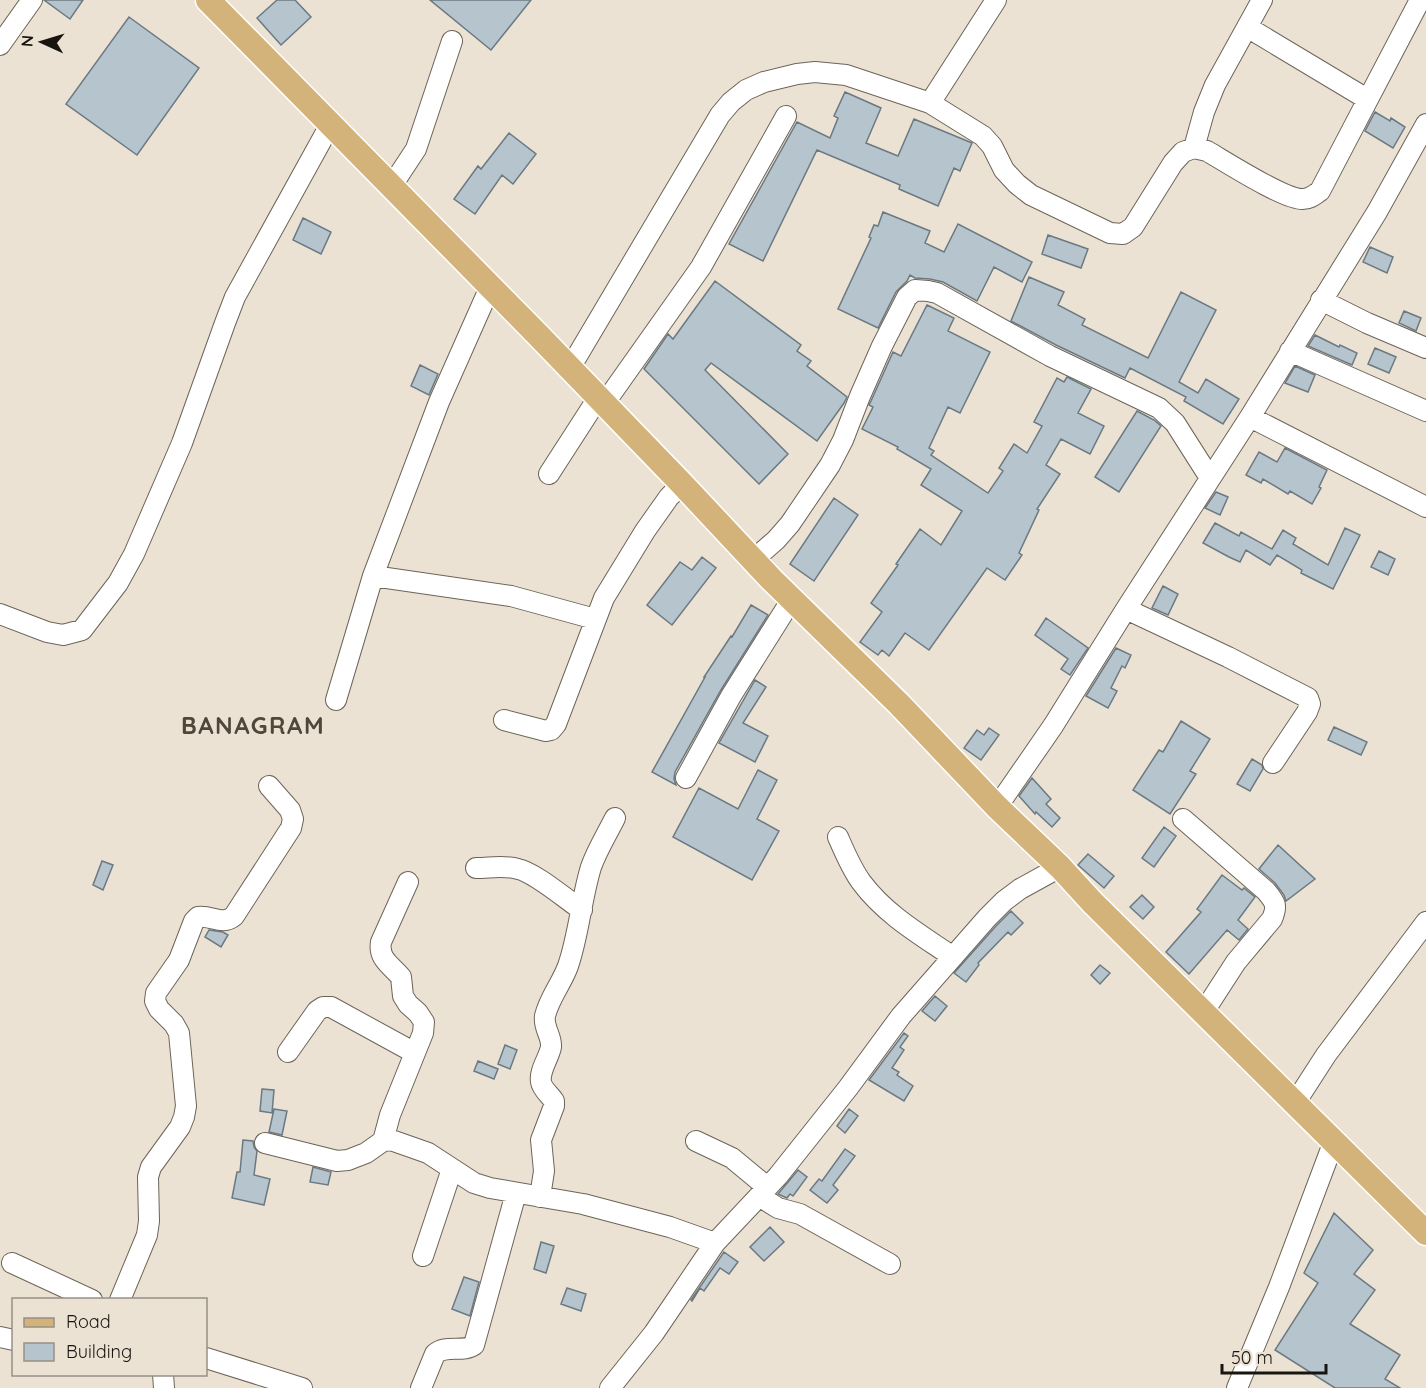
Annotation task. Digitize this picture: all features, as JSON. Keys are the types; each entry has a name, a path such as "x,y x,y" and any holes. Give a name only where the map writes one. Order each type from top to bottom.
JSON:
{"main road":[{"path":"208,0 570,368 792,600 899,704 1092,902 1426,1233"}],"street":[{"path":"0,45 32,0"},
{"path":"930,103 996,0"},
{"path":"1194,148 1204,112 1215,85 1262,0"},
{"path":"570,368 720,115 746,90 764,82 797,74 831,72 930,103 983,136 992,146 1004,170 1031,195 1110,233 1123,234 1133,226 1173,163 1184,152 1194,148 1207,151 1286,196 1310,198 1320,191 1420,0"},
{"path":"1247,27 1367,99"},
{"path":"391,187 416,149 452,41"},
{"path":"549,474 701,267 786,116"},
{"path":"998,807 1053,726 1250,417 1377,212 1426,124"},
{"path":"0,614 47,632 63,635 82,630 118,584 134,554 182,443 236,297 330,125"},
{"path":"336,700 373,576 440,402 490,286"},
{"path":"753,560 790,524 830,465 843,440 882,346 907,297 915,290 937,293 1050,356 1159,408 1175,423 1210,478"},
{"path":"1321,300 1426,348"},
{"path":"1290,351 1426,411"},
{"path":"1250,417 1426,507"},
{"path":"504,720 546,732 556,724 610,586 669,497 682,484"},
{"path":"373,576 511,596 596,620"},
{"path":"686,778 732,696 792,600"},
{"path":"1126,609 1308,698 1310,704 1307,712 1273,764"},
{"path":"120,1298 147,1235 148,1177 151,1167 180,1127 186,1106 179,1033 174,1024 159,1009 156,993 179,960 194,921 204,916 221,922 230,920 291,828 293,819 290,810 269,786"},
{"path":"540,1197 544,1171 541,1140 554,1106 554,1101 541,1083 541,1074 551,1040 544,1018 567,968 574,946 595,856 615,818"},
{"path":"1183,819 1266,891 1275,902 1276,911 1236,962 1203,1013"},
{"path":"838,837 856,874 870,892 893,915 953,957"},
{"path":"610,1388 654,1333 715,1243 778,1176 902,1016 1004,901 1020,889 1060,867"},
{"path":"476,868 521,869 582,910"},
{"path":"382,1141 423,1033 424,1022 403,996 401,976 379,951 408,882"},
{"path":"1295,1103 1326,1055 1426,922"},
{"path":"288,1052 316,1011 323,1007 331,1007 415,1053"},
{"path":"265,1143 337,1161 348,1160 366,1153 382,1141 391,1140 428,1153 474,1183 594,1207 670,1227 715,1243"},
{"path":"696,1141 732,1158 778,1208 800,1214 890,1264"},
{"path":"1237,1388 1279,1287 1334,1141"},
{"path":"423,1256 452,1169"},
{"path":"421,1388 438,1351 467,1348 474,1345 516,1192"},
{"path":"12,1263 90,1298"},
{"path":"207,1358 302,1388"}],"building":[{"path":"44,0 83,0 70,19"},
{"path":"277,0 295,0 311,17 281,45 257,18"},
{"path":"430,0 531,0 491,50"},
{"path":"129,17 199,68 137,155 66,104"},
{"path":"845,92 881,108 866,143 898,156 914,119 972,143 960,171 954,168 938,206 899,189 900,185 817,150 763,261 729,244 797,122 830,138 838,118 834,116"},
{"path":"1375,112 1405,127 1393,148 1365,131"},
{"path":"509,133 536,154 513,184 502,175 475,214 454,199 478,166 481,169"},
{"path":"883,212 930,231 925,243 944,252 958,224 1032,262 1022,282 994,267 977,301 943,282 915,278 910,275 896,292 878,328 838,309 871,238 869,237 874,225 878,226"},
{"path":"303,218 331,232 321,254 293,240"},
{"path":"1048,235 1088,249 1081,268 1042,254"},
{"path":"1370,247 1393,257 1387,273 1363,262"},
{"path":"1029,277 1064,292 1058,305 1085,319 1082,325 1148,358 1181,292 1216,310 1179,382 1198,393 1206,379 1239,399 1223,424 1184,401 1186,397 1130,368 1125,378 1011,321"},
{"path":"715,281 801,345 797,351 811,361 807,366 847,397 817,441 711,363 705,370 788,454 759,484 644,369 668,334 673,339"},
{"path":"927,305 954,318 948,331 990,352 960,413 948,407 929,448 934,451 931,455 988,493 1003,471 999,468 1014,444 1027,453 1042,426 1034,422 1057,378 1064,382 1067,377 1091,389 1078,413 1104,426 1090,454 1061,439 1046,465 1060,474 1037,509 1039,510 1019,553 1022,555 1005,580 987,568 929,650 905,633 889,656 882,650 878,655 860,642 882,612 871,603 920,529 941,545 962,511 921,485 931,469 897,449 898,447 862,429 873,407 869,405 893,352 901,356"},
{"path":"1404,311 1421,318 1416,331 1399,323"},
{"path":"1315,335 1357,353 1352,365 1308,346"},
{"path":"1375,348 1396,357 1389,373 1368,364"},
{"path":"420,365 438,374 429,395 411,386"},
{"path":"1295,366 1315,375 1308,392 1285,383"},
{"path":"1137,411 1161,426 1119,492 1095,477"},
{"path":"1285,448 1327,470 1312,504 1290,491 1288,494 1263,479 1261,483 1246,475 1259,452 1277,462"},
{"path":"1216,492 1228,497 1220,515 1205,508"},
{"path":"834,498 858,515 814,581 790,564"},
{"path":"1215,523 1239,536 1241,532 1272,549 1283,530 1296,538 1293,544 1328,565 1345,528 1360,535 1333,589 1301,573 1302,570 1277,555 1270,565 1246,550 1240,562 1203,543"},
{"path":"1379,551 1395,559 1388,575 1371,567"},
{"path":"702,557 716,568 672,625 647,605 680,562 692,570"},
{"path":"1163,586 1178,594 1168,615 1152,608"},
{"path":"751,605 768,615 721,690 675,772 676,785 652,772 704,677"},
{"path":"1046,618 1088,648 1070,675 1061,669 1068,659 1035,635"},
{"path":"1116,648 1131,655 1125,668 1122,666 1111,688 1117,691 1108,708 1086,696"},
{"path":"755,680 766,687 743,723 768,736 755,762 719,743"},
{"path":"1181,721 1210,739 1190,771 1196,774 1170,814 1133,790 1159,750 1163,752"},
{"path":"1334,727 1367,742 1361,755 1328,740"},
{"path":"989,728 999,735 981,760 964,748 977,730 984,735"},
{"path":"1252,759 1262,765 1263,769 1250,791 1237,784"},
{"path":"758,770 777,780 757,819 779,831 752,880 673,837 699,788 738,809"},
{"path":"1032,778 1051,799 1046,804 1060,818 1052,827 1036,812 1035,814 1019,796"},
{"path":"1164,827 1176,836 1154,867 1142,858"},
{"path":"1278,845 1315,879 1286,901 1275,883 1259,869"},
{"path":"1088,854 1114,876 1104,888 1078,865"},
{"path":"102,861 113,865 103,890 93,885"},
{"path":"1222,875 1255,897 1238,920 1248,929 1239,940 1227,930 1189,974 1166,952 1201,912 1197,909"},
{"path":"1142,895 1154,907 1143,919 1130,907"},
{"path":"1011,911 1023,923 1011,935 1008,932 978,963 979,965 966,982 954,973 996,926"},
{"path":"209,930 228,935 221,947 205,937"},
{"path":"1100,965 1110,973 1100,984 1091,975"},
{"path":"935,996 947,1006 935,1021 922,1011"},
{"path":"904,1033 908,1036 900,1047 904,1050 892,1068 899,1072 897,1075 913,1086 904,1101 869,1080"},
{"path":"505,1045 517,1050 510,1069 498,1064"},
{"path":"478,1061 498,1069 494,1079 474,1071"},
{"path":"262,1089 274,1090 272,1113 260,1111"},
{"path":"274,1109 287,1111 282,1135 269,1132"},
{"path":"849,1109 858,1116 845,1133 837,1126"},
{"path":"243,1140 253,1141 257,1151 254,1175 270,1179 264,1205 232,1198 237,1172 240,1172"},
{"path":"845,1149 855,1156 833,1185 838,1190 827,1203 810,1190 819,1179 822,1181"},
{"path":"313,1167 331,1172 328,1185 310,1182"},
{"path":"798,1170 807,1177 793,1196 790,1194 787,1198 778,1194"},
{"path":"1334,1213 1373,1250 1354,1274 1375,1290 1350,1324 1400,1355 1385,1379 1400,1388 1335,1388 1275,1350 1318,1283 1304,1273"},
{"path":"770,1227 784,1242 764,1261 750,1247"},
{"path":"541,1242 554,1246 546,1273 534,1269"},
{"path":"724,1252 738,1262 729,1274 720,1268 704,1291 700,1288 692,1301 691,1300"},
{"path":"464,1277 479,1282 470,1316 452,1309"},
{"path":"567,1288 586,1294 581,1311 561,1304"}],"district":[{"name":"BANAGRAM","path":"253,726"}]}
